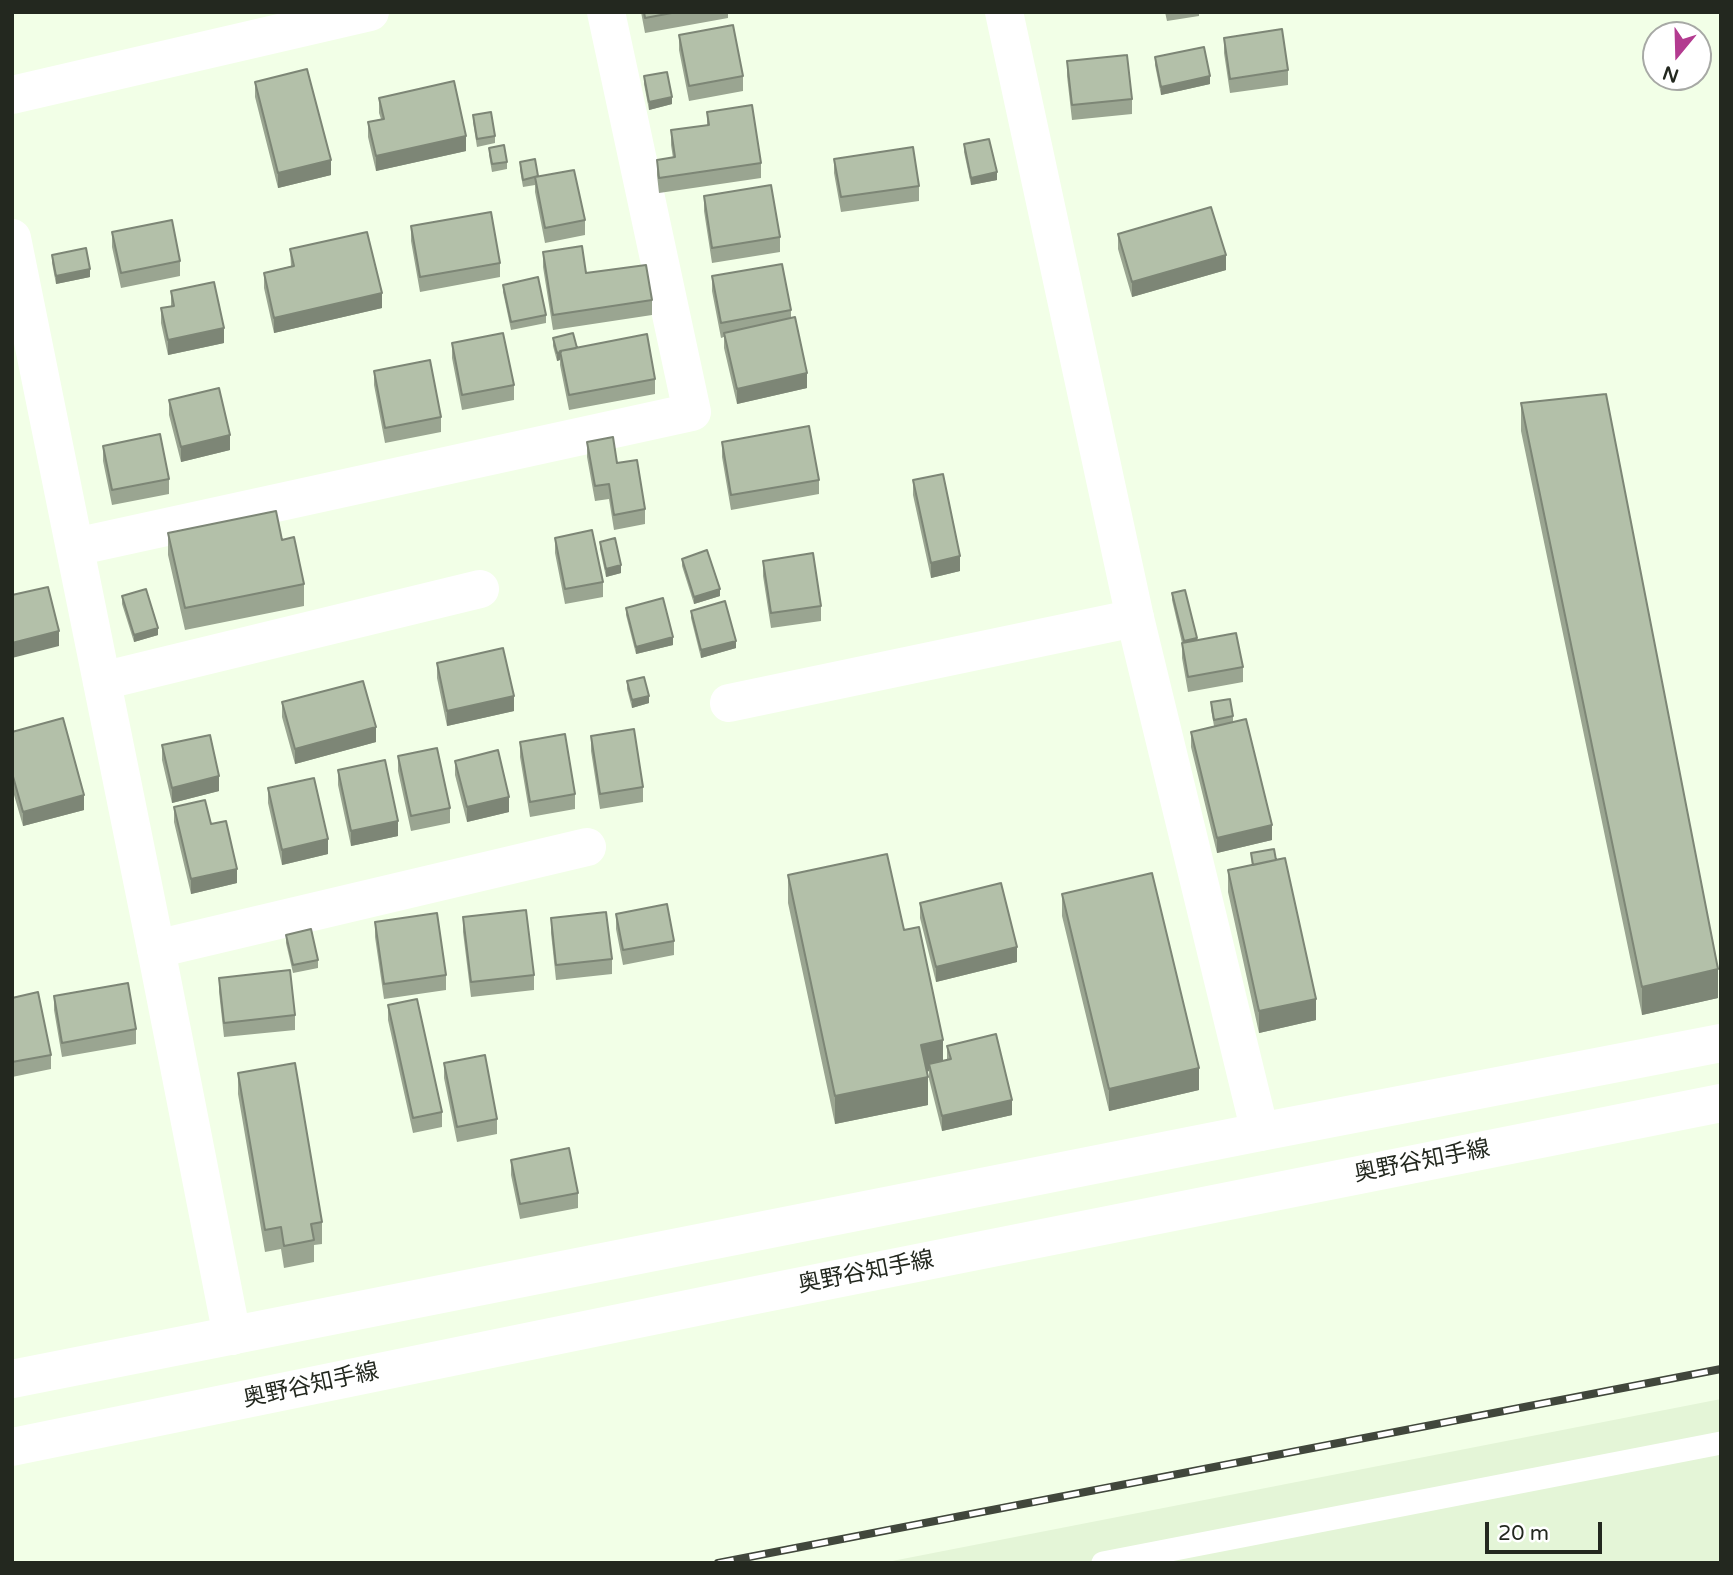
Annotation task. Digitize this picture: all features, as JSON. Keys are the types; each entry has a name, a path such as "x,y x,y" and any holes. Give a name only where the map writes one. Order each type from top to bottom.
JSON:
{"street":[{"path":"12,95 370,12"},
{"path":"75,547 692,412 606,12"},
{"path":"1004,12 1135,618 1260,1132"},
{"path":"12,238 232,1336"},
{"path":"102,681 480,589"},
{"path":"729,703 1135,618"},
{"path":"156,949 587,847"},
{"path":"12,1379 1721,1043"},
{"name":"奥野谷知手線","path":"12,1447 1721,1102"}],"lane":[{"path":"1103,1563 1721,1443"}],"shaded area":[{"path":"1721,1399 1721,1563 882,1563"}],"building":[{"path":"644,12 677,12 645,18"},
{"path":"733,25 743,76 689,86 679,35"},
{"path":"1282,29 1288,70 1230,79 1224,38"},
{"path":"1204,47 1210,76 1161,87 1155,57"},
{"path":"1127,55 1132,99 1072,105 1067,61"},
{"path":"307,69 331,160 278,173 255,82"},
{"path":"667,72 672,97 649,102 644,76"},
{"path":"454,81 466,136 376,156 368,122 384,119 379,98"},
{"path":"752,105 761,163 659,178 657,160 675,157 671,130 709,125 707,112"},
{"path":"491,112 495,136 477,139 473,115"},
{"path":"989,139 997,172 971,178 964,144"},
{"path":"504,145 507,162 492,164 489,148"},
{"path":"913,147 919,186 841,197 834,159"},
{"path":"535,159 538,176 523,180 520,162"},
{"path":"574,170 585,220 545,228 535,177"},
{"path":"771,185 780,237 712,248 704,196"},
{"path":"1211,207 1226,255 1132,282 1118,234"},
{"path":"491,212 500,263 420,277 411,226"},
{"path":"172,220 180,261 121,273 112,232"},
{"path":"367,232 382,293 274,318 264,273 294,266 290,249"},
{"path":"582,246 586,273 646,265 652,300 553,315 543,252"},
{"path":"86,248 90,269 56,276 52,255"},
{"path":"782,264 791,310 721,323 712,276"},
{"path":"538,277 546,315 511,322 503,285"},
{"path":"214,282 224,328 168,340 161,308 174,306 171,291"},
{"path":"795,317 807,373 737,389 724,333"},
{"path":"503,333 514,385 462,395 452,343"},
{"path":"573,333 577,348 557,353 553,338"},
{"path":"647,334 655,379 569,395 560,351"},
{"path":"430,360 441,417 385,428 374,371"},
{"path":"219,388 230,435 181,447 169,400"},
{"path":"1606,394 1718,969 1642,987 1521,403"},
{"path":"809,426 819,480 731,495 722,442"},
{"path":"160,434 169,479 112,490 103,446"},
{"path":"613,437 617,463 637,460 645,509 614,515 609,484 595,486 587,442"},
{"path":"943,474 960,556 931,563 913,480"},
{"path":"276,511 282,540 294,537 304,584 185,608 168,533"},
{"path":"592,530 603,582 565,589 555,538"},
{"path":"615,538 621,565 606,569 600,542"},
{"path":"707,550 720,589 694,597 682,559"},
{"path":"813,553 821,606 771,613 763,561"},
{"path":"48,587 59,631 12,643 12,595"},
{"path":"146,589 158,628 134,635 122,596"},
{"path":"1185,590 1197,638 1184,641 1172,593"},
{"path":"663,598 673,637 636,647 626,608"},
{"path":"725,601 736,641 701,650 691,611"},
{"path":"1236,633 1243,667 1188,677 1182,643"},
{"path":"503,648 514,696 447,711 437,663"},
{"path":"644,677 649,696 632,700 627,681"},
{"path":"363,681 376,727 295,749 282,702"},
{"path":"1230,699 1233,716 1214,720 1211,702"},
{"path":"63,718 84,795 23,812 12,773 12,732"},
{"path":"1246,719 1272,825 1217,838 1191,732"},
{"path":"634,729 643,787 600,794 591,736"},
{"path":"565,734 575,794 530,802 520,742"},
{"path":"210,735 219,776 172,788 162,745"},
{"path":"437,748 450,808 411,816 398,756"},
{"path":"498,750 509,797 467,807 455,761"},
{"path":"385,760 398,821 351,831 338,770"},
{"path":"314,778 328,839 282,850 268,788"},
{"path":"205,800 211,824 226,821 237,869 191,879 174,807"},
{"path":"1274,849 1276,860 1253,865 1251,853"},
{"path":"887,854 904,930 919,927 943,1040 921,1045 928,1077 835,1096 788,875"},
{"path":"1285,858 1316,999 1259,1011 1228,870"},
{"path":"1152,873 1199,1068 1109,1089 1062,894"},
{"path":"1001,883 1017,947 936,967 920,903"},
{"path":"667,904 674,941 623,950 616,914"},
{"path":"526,910 534,975 471,982 463,917"},
{"path":"606,912 612,959 556,965 551,918"},
{"path":"437,913 446,975 384,984 375,922"},
{"path":"311,929 318,960 293,965 286,935"},
{"path":"290,970 295,1015 224,1023 219,978"},
{"path":"128,983 136,1029 62,1043 54,996"},
{"path":"38,992 51,1055 12,1062 12,998"},
{"path":"417,999 442,1112 413,1118 388,1005"},
{"path":"996,1034 1012,1100 942,1116 929,1064 951,1059 947,1046"},
{"path":"485,1055 497,1119 457,1127 444,1063"},
{"path":"295,1063 322,1222 311,1224 314,1240 284,1246 281,1227 265,1230 238,1073"},
{"path":"569,1148 578,1193 520,1204 511,1160"}],"railway":[{"path":"718,1563 1721,1369"}]}
